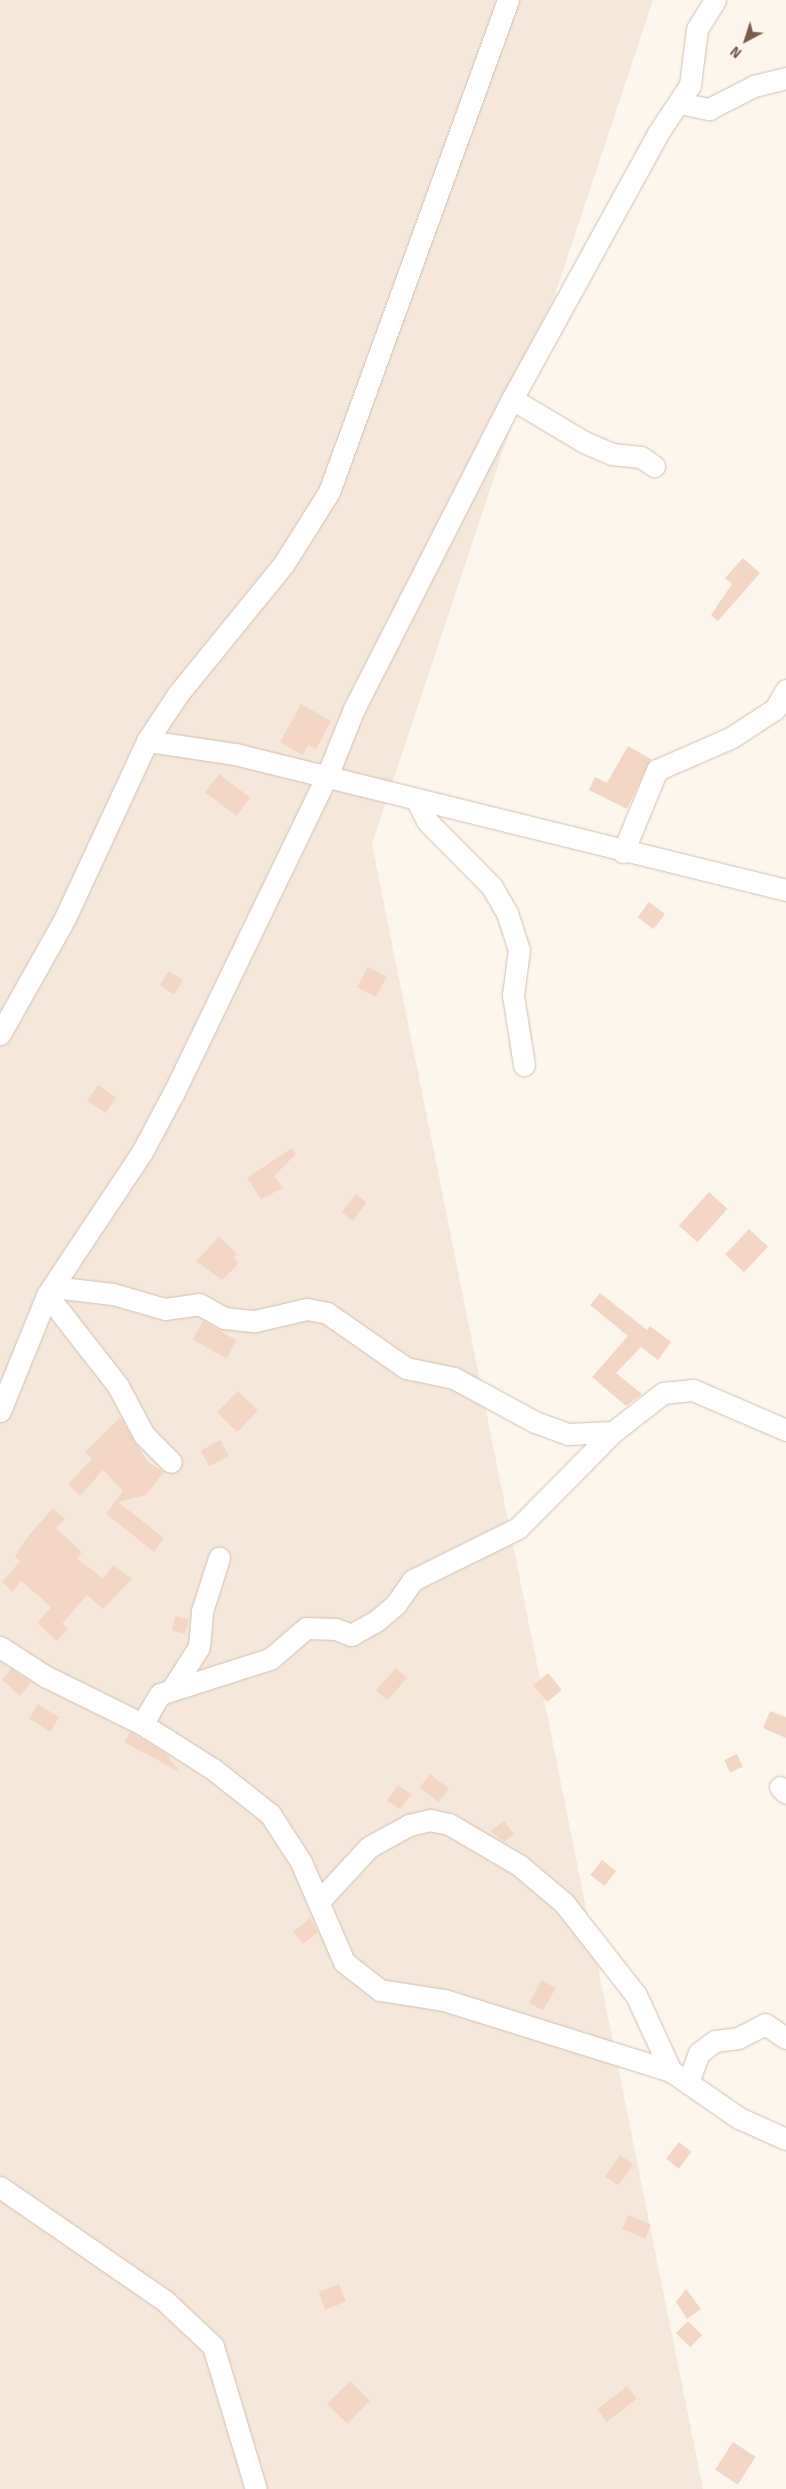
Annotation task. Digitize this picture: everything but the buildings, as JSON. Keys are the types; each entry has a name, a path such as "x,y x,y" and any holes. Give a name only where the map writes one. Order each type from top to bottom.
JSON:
{"street":[{"path":"0,1034 65,918 147,741 178,694 283,565 330,492 508,0"},
{"path":"0,1411 50,1291 142,1152 174,1092 327,776 354,709 512,399 658,134 680,103 694,69 697,30 715,0"},
{"path":"680,103 710,109 754,86 786,78"},
{"path":"512,399 584,442 612,454 641,457 654,466"},
{"path":"623,852 657,770 732,737 775,709 786,690"},
{"path":"147,741 197,746 327,776 417,801 508,819 623,852 786,890"},
{"path":"417,801 427,822 492,887 507,913 519,950 512,995 524,1065"},
{"path":"50,1291 113,1294 165,1309 199,1304 224,1318 255,1321 307,1309 327,1313 406,1368 454,1378 535,1422 568,1434 612,1432"},
{"path":"50,1291 118,1386 144,1435 171,1462"},
{"path":"142,1724 152,1702 172,1689 270,1659 306,1628 336,1629 351,1635 366,1627 396,1604 413,1580 518,1528 612,1432 663,1393 678,1388 710,1396 786,1430"},
{"path":"172,1689 199,1647 202,1611 219,1558"},
{"path":"0,1647 45,1676 142,1724 213,1769 270,1814 288,1837 320,1900 344,1962 380,1990 444,2000 680,2076 739,2118 786,2139"},
{"path":"320,1900 369,1847 409,1825 430,1820 449,1824 519,1865 564,1903 636,1994 680,2076"},
{"path":"680,2076 699,2053 715,2041 738,2038 765,2024 786,2038"},
{"path":"0,2187 164,2300 213,2346 256,2489"}],"shaded area":[{"path":"0,0 653,0 372,844 703,2489 0,2489"}]}
